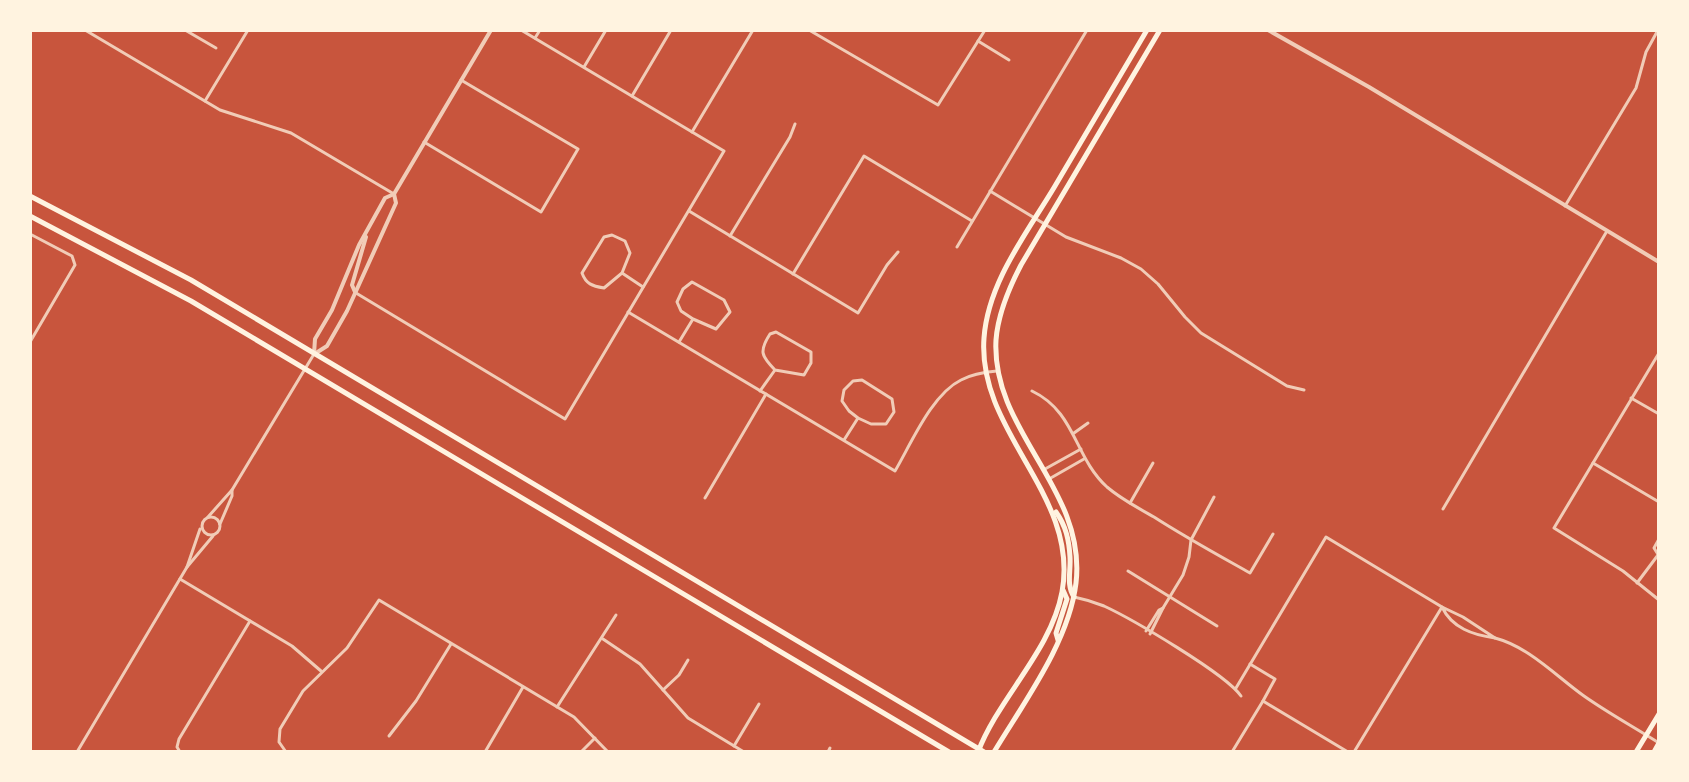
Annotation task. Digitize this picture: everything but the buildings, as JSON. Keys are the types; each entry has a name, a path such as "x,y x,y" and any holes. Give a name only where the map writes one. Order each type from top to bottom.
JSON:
{"main road":[{"path":"1074,597 1069,588 1070,557 1066,532 1002,419 985,372 984,340 992,301 1009,263 1147,30"},
{"path":"994,752 1068,619 1074,597 1075,548 1066,511 1010,410 997,371 996,338 1004,304 1021,265 1160,30"},
{"path":"30,196 151,257 980,751 1050,627 1063,590 1064,548 1054,512 1045,495"},
{"path":"30,216 155,280 949,752"},
{"path":"1058,641 1056,633 1067,599 1063,590"},
{"path":"1636,752 1659,714"},
{"path":"1654,752 1659,743"}],"street":[{"path":"85,30 234,117 291,133 394,194 396,203 356,293 327,346 314,354"},
{"path":"185,30 216,48"},
{"path":"205,101 248,30"},
{"path":"187,567 203,521 232,490 306,369 314,354 315,339 385,198 394,194 491,30"},
{"path":"367,231 352,285 356,293 565,419 724,151 521,30"},
{"path":"535,38 540,30"},
{"path":"584,67 606,30"},
{"path":"632,96 671,30"},
{"path":"692,132 753,30"},
{"path":"809,30 938,105 985,30"},
{"path":"957,247 1087,30"},
{"path":"1268,30 1369,87 1659,262"},
{"path":"1565,206 1636,88 1646,52 1658,30"},
{"path":"978,41 1009,60"},
{"path":"424,142 541,212 578,149 461,80"},
{"path":"730,236 795,124"},
{"path":"793,274 864,156 972,221"},
{"path":"990,191 1066,237 1141,269 1201,333 1287,386 1304,390"},
{"path":"689,211 858,313 898,252"},
{"path":"1443,509 1607,231"},
{"path":"30,234 67,252 75,260 74,269 30,342"},
{"path":"612,235 625,241 630,253 622,273 604,288 585,281 582,273 604,237 612,235"},
{"path":"622,273 643,287"},
{"path":"692,282 724,300 730,312 716,329 693,319 681,311 677,302 683,289 692,282"},
{"path":"628,312 895,471 943,394 962,379 997,371"},
{"path":"679,342 693,319"},
{"path":"30,323 39,328"},
{"path":"776,332 811,352 811,363 804,375 775,370 762,357 762,347 770,334 776,332"},
{"path":"1659,353 1554,528 1623,571 1659,600"},
{"path":"760,391 775,370"},
{"path":"862,380 892,399 894,412 886,424 871,424 858,418 842,401 844,390 853,381 862,380"},
{"path":"1032,391 1051,402 1063,414 1105,486 1191,540 1250,573 1273,534"},
{"path":"705,498 766,394"},
{"path":"1631,398 1659,414"},
{"path":"844,440 858,418"},
{"path":"1074,433 1088,423"},
{"path":"1044,470 1081,449"},
{"path":"1049,479 1086,458"},
{"path":"1130,503 1153,463"},
{"path":"1593,463 1659,502"},
{"path":"77,752 187,567 219,530 232,490"},
{"path":"1148,632 1183,575 1191,540 1214,497"},
{"path":"208,517 214,518 220,525"},
{"path":"201,526 205,534 213,536"},
{"path":"1236,688 1326,537 1495,638"},
{"path":"1637,583 1658,555 1654,545 1659,539"},
{"path":"1128,571 1217,626"},
{"path":"180,579 298,650 321,672"},
{"path":"1074,597 1106,607 1236,688 1241,696"},
{"path":"286,752 278,737 297,701 321,672 347,648 379,600 580,721 608,752"},
{"path":"1442,607 1448,619 1475,635 1510,643 1587,699 1659,743"},
{"path":"1354,752 1442,607"},
{"path":"557,707 616,615"},
{"path":"178,750 179,739 250,621"},
{"path":"603,639 640,664 688,718 744,752"},
{"path":"389,736 416,701 451,644"},
{"path":"663,690 679,675 688,660"},
{"path":"1232,752 1275,679 1250,664"},
{"path":"485,752 523,687"},
{"path":"1263,701 1348,752"},
{"path":"734,746 759,704"},
{"path":"581,752 596,737"}]}
